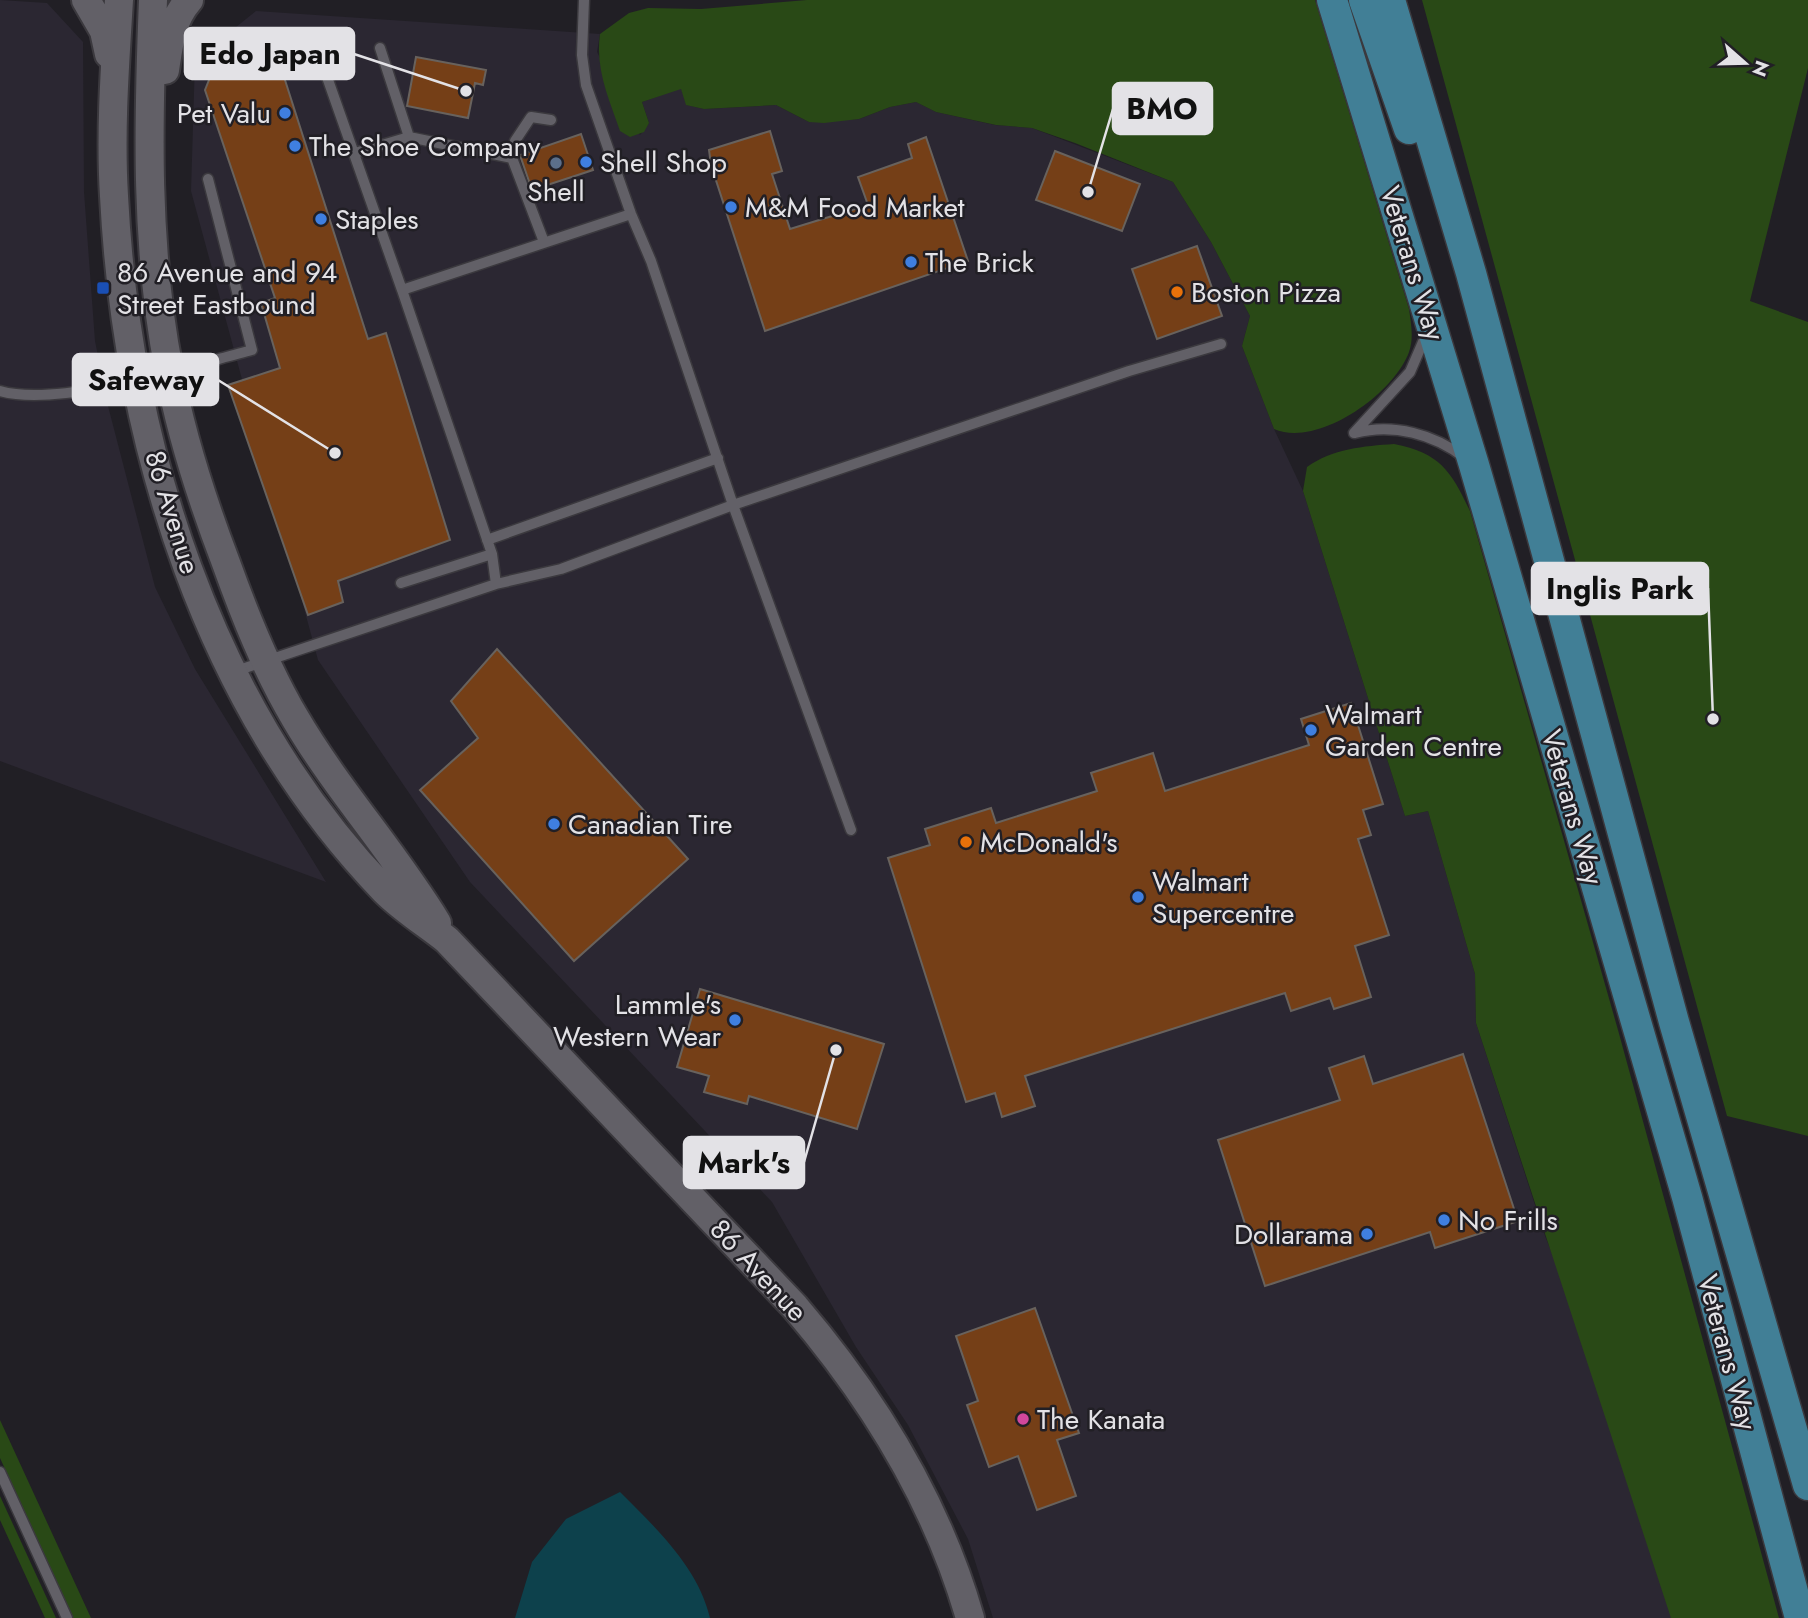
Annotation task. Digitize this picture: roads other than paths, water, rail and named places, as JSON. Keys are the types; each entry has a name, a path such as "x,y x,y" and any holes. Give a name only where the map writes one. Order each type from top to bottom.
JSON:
{"main road":[{"name":"Veterans Way","path":"1332,0 1431,321 1687,1197 1800,1618"},
{"path":"1364,0 1447,242 1471,273"},
{"name":"Veterans Way","path":"1390,0 1471,273 1674,1022 1808,1485"},
{"path":"1784,1560 1792,1618"}],"street":[{"path":"86,0 104,31 114,94"},
{"name":"86 Avenue","path":"119,0 113,194 121,284 136,379 165,500 203,604 232,672 261,729 314,808 387,893 447,940 786,1297 834,1353 862,1392 920,1492 970,1618"},
{"name":"86 Avenue","path":"153,0 150,163 157,286 169,371 183,435 209,521 265,660 319,756 415,888 447,940"},
{"path":"150,163 172,28 178,12 188,0"}],"lane":[{"path":"584,0 582,68 631,214 651,261 733,505 851,830"},
{"path":"315,43 492,554 496,584"},
{"path":"380,48 409,136"},
{"path":"544,242 512,158 516,141 531,117 551,120"},
{"path":"355,153 409,136 512,158"},
{"path":"0,391 12,395 41,394 136,379 251,349 208,179"},
{"path":"402,290 631,214"},
{"path":"1431,321 1418,360 1354,433 1379,427 1405,431 1440,443 1474,466"},
{"path":"232,672 348,636 496,584 561,569 733,505 1129,371 1222,344"},
{"path":"487,540 718,458"},
{"path":"401,583 492,554"},
{"path":"0,1472 67,1618"}],"water":[{"path":"620,1492 661,1534 686,1565 704,1599 710,1618 515,1618 532,1562 566,1519"}],"place":[{"name":"Edo Japan","path":"466,91"},
{"name":"Pet Valu","path":"285,113"},
{"name":"The Shoe Company","path":"295,146"},
{"name":"Shell Shop","path":"586,162"},
{"name":"Shell","path":"556,163"},
{"name":"BMO","path":"1088,192"},
{"name":"M&M Food Market","path":"731,207"},
{"name":"Staples","path":"321,219"},
{"name":"The Brick","path":"911,262"},
{"name":"86 Avenue and 94 Street Eastbound","path":"103,288"},
{"name":"Boston Pizza","path":"1177,292"},
{"name":"Safeway","path":"335,453"},
{"name":"Inglis Park","path":"1713,719"},
{"name":"Walmart Garden Centre","path":"1311,730"},
{"name":"Canadian Tire","path":"554,824"},
{"name":"McDonald's","path":"966,842"},
{"name":"Walmart Supercentre","path":"1138,897"},
{"name":"Lammle's Western Wear","path":"735,1020"},
{"name":"Mark's","path":"836,1050"},
{"name":"No Frills","path":"1444,1220"},
{"name":"Dollarama","path":"1367,1234"},
{"name":"The Kanata","path":"1023,1419"}]}
